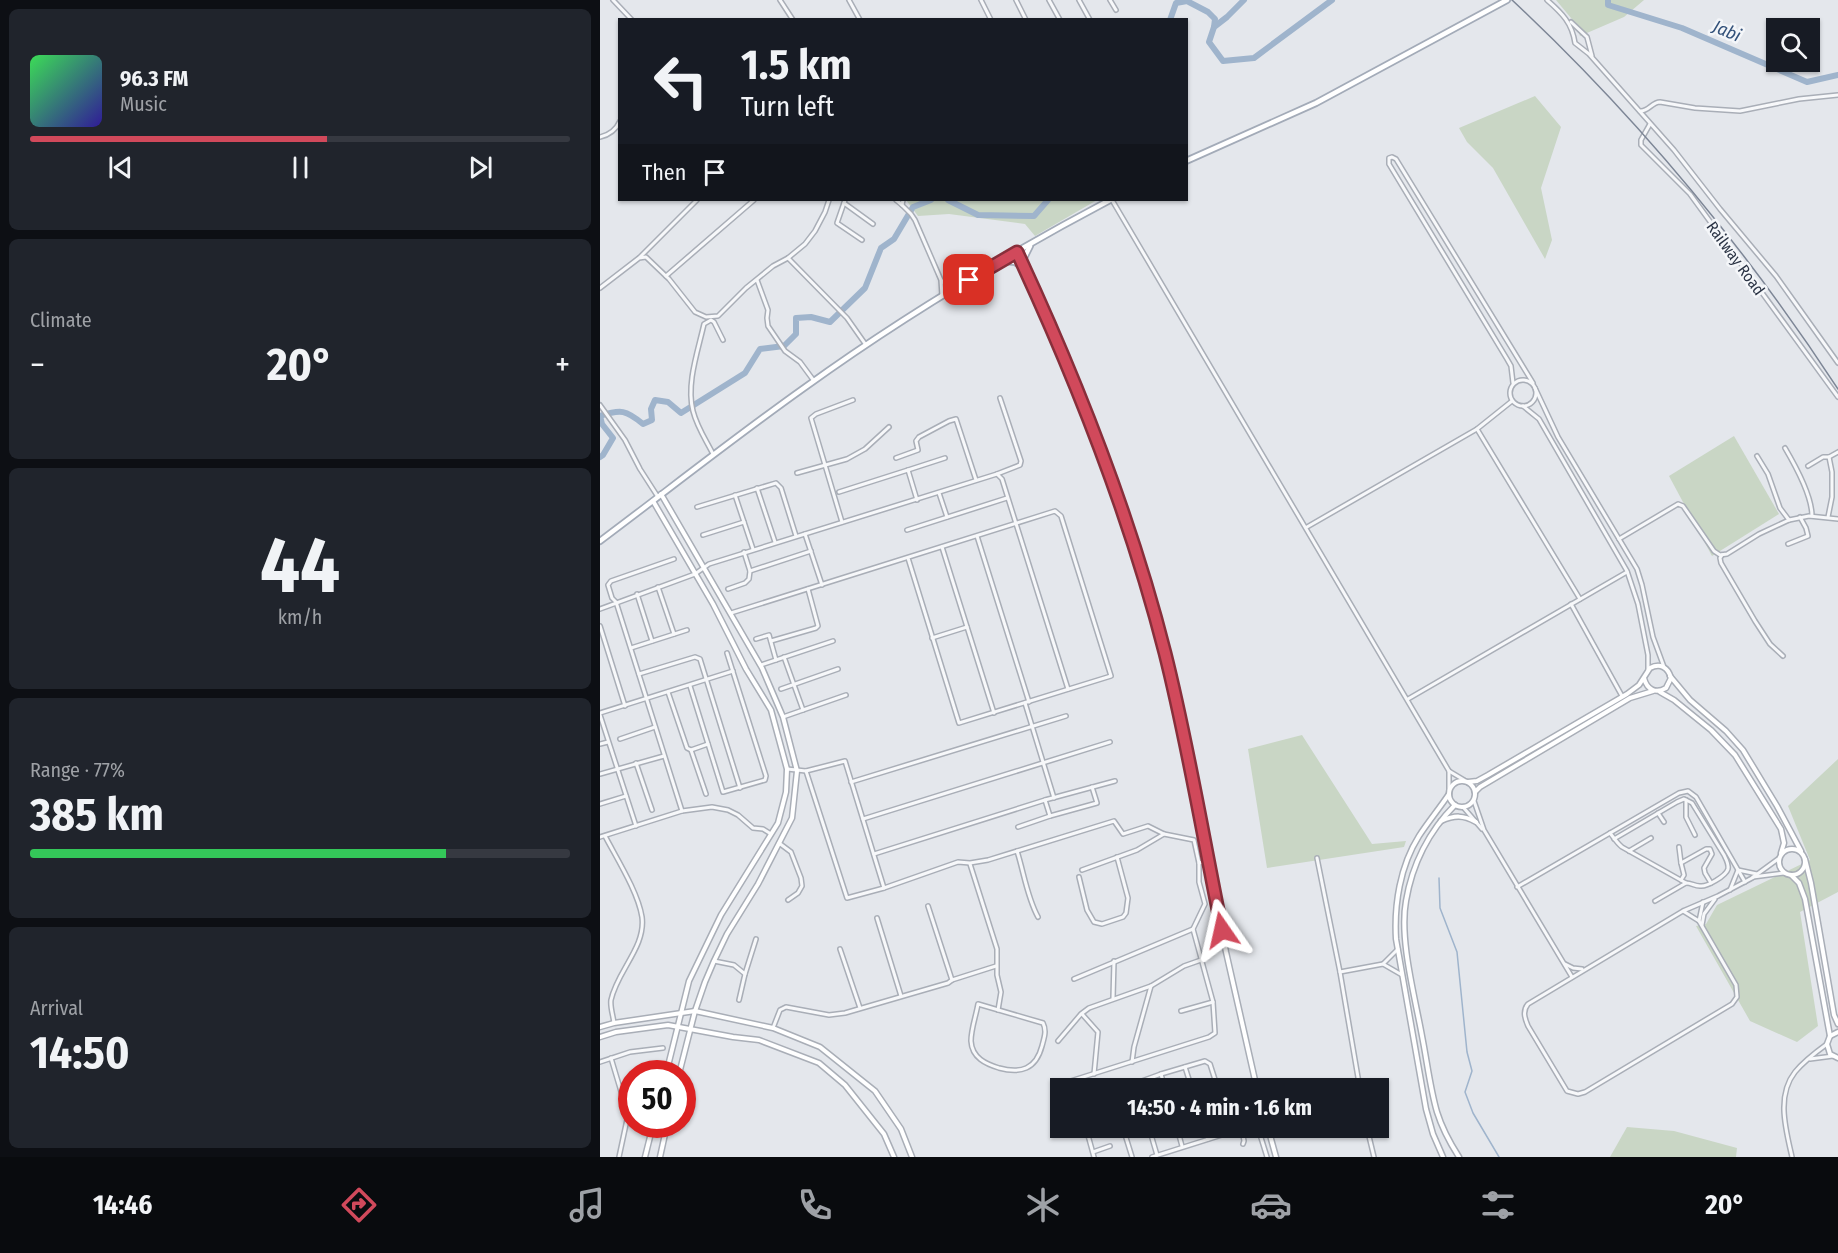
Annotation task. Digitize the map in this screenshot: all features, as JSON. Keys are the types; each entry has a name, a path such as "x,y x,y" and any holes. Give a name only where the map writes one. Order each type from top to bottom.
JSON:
{"main road":[{"path":"1188,160 1316,103 1507,0"},
{"path":"600,541 713,454 866,345 1001,261 1109,201"},
{"path":"1001,261 1023,265 1032,243"}],"street":[{"path":"613,0 630,18"},
{"path":"780,0 792,18"},
{"path":"849,0 859,18"},
{"path":"981,0 990,18"},
{"path":"1016,0 1025,18"},
{"path":"1049,0 1059,18"},
{"path":"1080,0 1089,18"},
{"path":"1110,0 1116,10"},
{"name":"Railway Road","path":"1547,0 1568,19 1574,32 1575,43 1595,61 1674,150 1727,219 1783,285 1838,363"},
{"path":"1568,19 1587,37 1590,53 1595,61"},
{"path":"1638,110 1645,110 1656,102 1660,102 1695,108 1740,111 1799,99 1838,95"},
{"name":"Railway Road","path":"1650,123 1641,140 1641,145 1690,194 1838,397"},
{"path":"600,137 608,135 618,124"},
{"path":"1648,670 1638,604 1627,572 1539,419 1532,412 1512,401 1510,390 1513,383 1508,359 1389,164 1389,158 1396,159 1533,384 1558,437 1637,569 1653,637 1664,667 1690,700 1726,731 1743,750 1778,806 1805,859 1834,1015 1838,1024"},
{"path":"600,288 639,258 695,201"},
{"path":"666,276 753,201"},
{"path":"639,258 648,258 666,276 694,312 699,315 718,316 739,294 809,240 829,201"},
{"path":"862,240 837,223 845,201 873,224"},
{"path":"897,201 911,214 941,280 951,291"},
{"path":"903,201 903,206"},
{"path":"1112,201 1449,771 1449,799 1455,805 1463,807 1474,801"},
{"path":"1017,252 1086,410 1146,584 1165,652 1180,720 1226,952 1255,1078"},
{"path":"788,258 847,318 866,345"},
{"path":"757,280 768,310 768,326 785,351 800,362 814,381"},
{"path":"941,280 942,296"},
{"path":"713,454 693,410 691,400 693,376 706,321 714,322 723,340"},
{"path":"1513,383 1521,379 1533,384"},
{"path":"1523,406 1533,402 1535,388"},
{"path":"600,609 695,574 708,564 917,500 1020,465 1021,461 999,398"},
{"path":"842,522 811,418 853,400"},
{"path":"1306,527 1478,429 1512,401"},
{"path":"601,406 625,440 640,469 705,568 760,665 783,717 797,771 792,818 759,884 727,934 714,961 705,982 683,1060"},
{"path":"896,458 917,451 917,439 956,419 976,480"},
{"path":"797,473 847,459 861,451 889,427"},
{"path":"1478,429 1580,599"},
{"path":"1785,448 1805,488 1812,516"},
{"path":"1808,466 1823,457 1829,457 1838,452"},
{"path":"1757,456 1768,474 1780,508 1789,520"},
{"path":"1828,517 1832,497 1832,472 1829,457"},
{"path":"839,492 945,458"},
{"path":"908,470 917,500"},
{"path":"997,474 1002,479 1068,689"},
{"path":"697,507 773,483 779,485 796,536"},
{"path":"757,488 775,542"},
{"path":"939,493 947,517"},
{"path":"735,495 753,549"},
{"path":"907,530 1007,498"},
{"path":"653,501 771,710 787,769 786,792 778,823 721,915 689,981 669,1060"},
{"path":"1619,538 1680,504 1714,551 1722,555"},
{"path":"731,613 1055,511 1061,516 1111,676 959,723 908,558"},
{"path":"1722,555 1789,520 1812,516 1838,519"},
{"path":"1788,544 1808,536 1800,517"},
{"path":"703,535 744,522"},
{"path":"805,534 822,585"},
{"path":"977,536 1054,798"},
{"path":"942,547 994,712"},
{"path":"750,571 811,551"},
{"path":"728,589 747,581 750,576 744,552"},
{"path":"1722,555 1720,563 1747,610 1770,644 1783,656"},
{"path":"674,559 611,581 608,585 616,602 682,811"},
{"path":"1408,699 1627,572"},
{"path":"658,587 674,634"},
{"path":"771,641 818,626 808,589"},
{"path":"637,594 652,641"},
{"path":"1571,604 1622,696"},
{"path":"600,626 625,706"},
{"path":"932,638 967,627"},
{"path":"631,648 687,630"},
{"path":"756,639 769,635 777,660"},
{"path":"760,665 833,641"},
{"path":"690,686 723,791 764,781 766,776 727,654"},
{"path":"639,674 695,657 700,659 740,788"},
{"path":"784,657 803,710"},
{"path":"1443,1157 1426,1109 1402,975 1395,920 1402,875 1417,839 1453,784 1477,781 1488,775 1639,685 1648,670 1654,666 1664,667"},
{"path":"781,689 838,669"},
{"path":"636,826 600,714 733,671"},
{"path":"1475,792 1630,698 1666,688 1670,684 1670,676"},
{"path":"1644,678 1647,686 1653,691"},
{"path":"1660,691 1711,730 1735,755 1781,830 1784,843 1778,860 1752,878 1718,896 1683,910 1528,1004 1524,1016 1528,1026 1563,1087 1571,1093 1584,1092 1732,1004 1737,997 1736,985 1699,921 1683,910"},
{"path":"668,692 685,746 691,750 706,794"},
{"path":"783,717 846,695"},
{"path":"851,782 1066,716"},
{"path":"620,739 655,727"},
{"path":"600,744 608,742"},
{"path":"863,819 1110,742"},
{"path":"691,750 708,744"},
{"path":"600,774 664,756"},
{"path":"787,769 806,771 845,761 884,888"},
{"path":"636,764 652,810"},
{"path":"806,771 847,898 884,888 958,862 970,863 1017,851 1114,821 1123,834 1148,826 1164,834 1194,840 1199,863 1199,882 1205,904 1192,929 1074,978"},
{"path":"1449,771 1471,784 1484,830 1572,977"},
{"path":"874,854 1045,800 1115,781"},
{"path":"1018,827 1097,803 1092,788"},
{"path":"1517,886 1679,793 1688,791 1696,797 1745,882"},
{"path":"600,804 626,796"},
{"path":"1045,800 1050,816"},
{"path":"1686,800 1686,817 1695,836"},
{"path":"1614,839 1677,802 1686,800 1692,803 1728,862 1728,870 1711,883 1698,886 1688,882 1655,901"},
{"path":"1455,805 1440,821 1416,861 1405,902 1405,939 1436,1105 1447,1136 1459,1157"},
{"path":"600,837 682,811 702,807 720,808 738,816 753,828 763,829 771,834"},
{"path":"1463,807 1484,830"},
{"path":"1658,813 1664,822"},
{"path":"1440,821 1456,816 1467,817 1476,822"},
{"path":"1610,833 1622,847 1686,884"},
{"path":"1082,870 1144,846 1164,834"},
{"path":"605,836 637,899 642,918 642,929 637,944 611,1000 614,1023"},
{"path":"1629,851 1651,838"},
{"path":"779,843 791,852 801,878 802,886 798,893 788,900"},
{"path":"1679,847 1684,873 1681,880"},
{"path":"1781,853 1788,848 1801,851"},
{"path":"1681,863 1710,849 1712,854 1704,868 1711,883"},
{"path":"1017,851 1029,897 1038,917"},
{"path":"1079,877 1087,910 1094,922 1102,924 1123,917 1126,913 1128,898 1117,857"},
{"path":"1317,858 1358,1078"},
{"path":"1791,875 1802,870 1805,859"},
{"path":"1778,860 1780,869 1784,873"},
{"path":"1199,863 1208,861"},
{"path":"970,863 997,949 996,966 1001,992 998,1010"},
{"path":"1738,870 1757,874"},
{"path":"1730,890 1738,870"},
{"path":"1752,878 1784,873 1791,875 1799,883 1805,899 1830,1036 1827,1044 1828,1051 1836,1058"},
{"path":"1702,926 1706,910 1718,896"},
{"path":"1699,921 1703,902"},
{"path":"928,906 952,980"},
{"path":"877,918 901,996"},
{"path":"1082,1078 1212,1035 1215,1030 1213,1002 1192,929"},
{"path":"739,1000 756,939"},
{"path":"840,949 860,1008"},
{"path":"1340,972 1383,964 1398,949"},
{"path":"1058,1041 1089,1008 1151,986 1184,966 1201,960"},
{"path":"714,961 734,965 745,974"},
{"path":"1113,998 1114,961"},
{"path":"1564,963 1574,968 1584,969"},
{"path":"1383,964 1402,975"},
{"path":"773,1028 780,1011 786,1007 829,1015 846,1013 948,983 996,966"},
{"path":"1132,1062 1151,986"},
{"path":"1181,1011 1213,1002"},
{"path":"978,1004 998,1010 1040,1021 1044,1026 1045,1033 1039,1056 1027,1068 1011,1072 987,1065 978,1059 971,1043 978,1004"},
{"path":"600,1027 696,1011 773,1028 820,1047 875,1091 901,1129 912,1157"},
{"path":"1082,1014 1098,1032 1094,1074"},
{"path":"600,1037 616,1032 668,1025 759,1040 819,1063 845,1085 884,1134 894,1157"},
{"path":"1830,1036 1838,1032"},
{"path":"1792,1157 1784,1104 1789,1081 1808,1059 1827,1044"},
{"path":"600,1062 638,1051 663,1048"},
{"path":"611,1058 618,1078"},
{"path":"1808,1059 1836,1058"},
{"path":"1149,1078 1205,1061 1209,1062 1214,1078"},
{"path":"1185,1067 1188,1078"},
{"path":"1161,1074 1162,1078"},
{"path":"619,1157 624,1138"},
{"path":"645,1157 650,1138"},
{"path":"660,1157 664,1138"},
{"path":"1089,1138 1094,1157"},
{"path":"1126,1138 1132,1157"},
{"path":"1152,1138 1157,1155"},
{"path":"1180,1138 1182,1147"},
{"path":"1243,1144 1245,1138"},
{"path":"1261,1138 1267,1157"},
{"path":"1271,1138 1276,1157"},
{"path":"1369,1138 1374,1157"},
{"path":"1152,1157 1208,1139"},
{"path":"1093,1152 1110,1146"}],"green space":[{"path":"1556,0 1644,0 1624,17 1580,36 1576,24"},
{"path":"1535,96 1561,127 1541,188 1552,240 1545,259 1493,168 1467,142 1459,128"},
{"path":"907,201 1095,201 1035,236 1025,224 949,214 918,216"},
{"path":"1734,436 1779,514 1712,556 1669,476"},
{"path":"1302,735 1372,844 1406,841 1404,847 1267,868 1248,749"},
{"path":"1838,759 1838,892 1800,912 1818,1026 1797,1042 1750,1021 1696,926 1706,924 1717,905 1810,860 1788,806"},
{"path":"1627,1127 1674,1131 1737,1148 1736,1157 1610,1157"}],"waterway":[{"name":"Jabi","path":"1244,0 1214,27 1209,42 1223,61 1254,58 1332,0"},
{"name":"Jabi","path":"1608,0 1608,5 1682,28 1807,82 1838,75"},
{"path":"1171,18 1176,3 1187,1 1208,12 1215,19 1214,27"},
{"path":"600,416 623,412 643,424 652,420 651,409 655,400 668,402 681,413 745,373 760,349 784,346 796,334 796,318 811,317 830,322 865,288 881,248 894,239 913,207 928,201"},
{"path":"950,201 978,215 1034,216 1047,201"},
{"path":"600,416 602,424 613,438 600,457"},
{"path":"1439,878 1440,908 1457,952 1467,1052 1472,1071 1465,1092 1473,1113 1499,1157"}],"tram line":[{"path":"1512,0 1602,90 1687,185 1765,285 1838,389"}],"route":[{"path":"969,280 1017,252 1086,410 1146,584 1165,652 1195,789 1222,930"}]}
